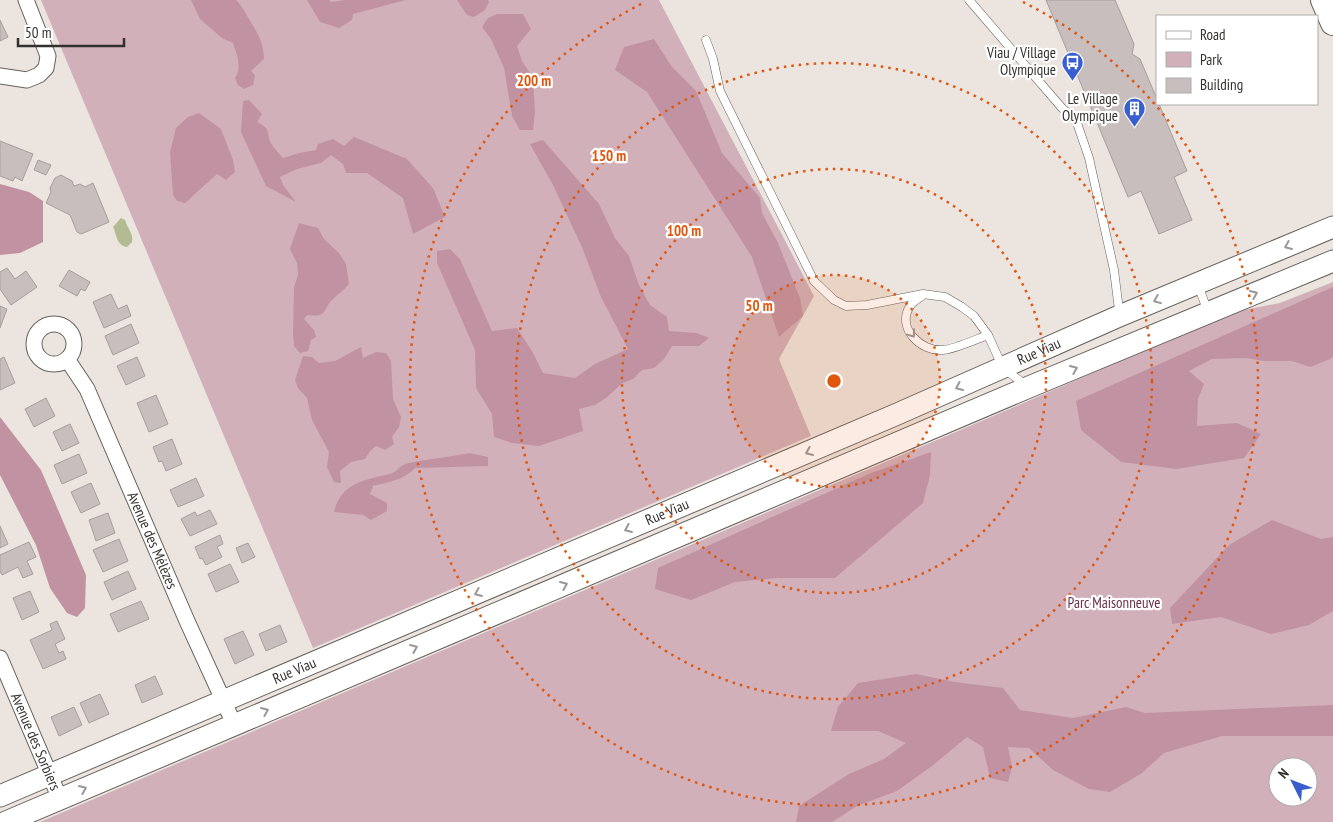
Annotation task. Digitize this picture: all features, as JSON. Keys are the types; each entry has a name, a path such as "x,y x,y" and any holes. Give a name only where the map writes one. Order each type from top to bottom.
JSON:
{"main road":[{"path":"1323,0 1333,23"},
{"name":"Rue Viau","path":"0,796 781,464 1003,368 1117,316 1333,227"},
{"name":"Rue Viau","path":"6,822 1030,387 1333,262"}],"street":[{"path":"0,76 27,80 39,75 46,68 48,56 26,0"},
{"name":"Avenue des Mélèzes","path":"67,358 87,389 234,724"},
{"name":"Avenue des Sorbiers","path":"0,658 60,799"}],"lane":[{"path":"969,0 1056,101 1076,120 1089,158 1114,270 1119,310 1117,316"},
{"path":"706,40 713,59 720,91 814,281 834,300 846,306 867,305 923,294 945,297 962,306 974,316 988,335 1003,368 1030,387"},
{"path":"1197,284 1209,313"},
{"path":"923,294 910,306 906,326 911,335 920,344 930,349 944,350 988,335"}],"green space":[{"path":"41,0 659,0 814,296 779,359 811,436 313,648"},
{"name":"Parc Maisonneuve","path":"1333,282 1333,822 40,822 1012,408 1233,312 1280,303"}],"shaded area":[{"path":"191,0 236,0 242,7 261,42 264,59 251,71 255,75 253,85 244,89 238,85 235,78 238,70 238,61 233,43 222,38 200,19"},
{"path":"307,0 329,0 331,2 346,0 406,0 353,14 352,20 339,28 320,22"},
{"path":"457,0 488,0 489,2 485,10 474,17 467,15"},
{"path":"497,14 523,14 531,29 517,46 522,61 533,78 535,112 533,130 520,130 512,116 504,68 491,39 482,27 488,18"},
{"path":"654,39 672,67 696,91 722,153 760,198 762,213 778,243 800,298 803,316 779,337 752,257 647,92 615,70 624,47"},
{"path":"249,100 262,114 257,122 267,129 272,145 283,158 316,150 318,144 333,139 344,146 354,137 407,159 433,188 445,217 413,234 403,198 367,173 346,173 343,164 331,155 321,163 297,169 280,177 283,185 296,202 266,186 241,132 243,101"},
{"path":"199,113 221,129 233,160 235,172 226,180 217,174 185,203 177,201 173,195 170,152 176,128 188,117"},
{"path":"543,140 599,204 615,238 629,256 639,285 650,305 667,317 669,331 697,333 709,338 699,346 672,346 664,359 654,368 642,370 633,379 621,384 595,405 579,409 583,431 539,446 512,443 494,437 492,414 476,388 475,350 437,263 437,251 450,249 460,259 492,331 517,328 543,373 575,378 595,364 628,349 601,297 582,247 553,185 530,144"},
{"path":"0,184 29,192 43,201 43,242 20,253 0,255"},
{"path":"121,218 125,220 132,236 132,242 127,247 119,242 113,227"},
{"path":"299,223 318,228 324,239 339,253 346,264 349,284 322,314 307,315 304,319 314,330 316,337 311,340 308,351 300,353 294,346 293,334 294,287 298,275 297,263 290,249"},
{"path":"1333,287 1333,357 1330,359 1310,367 1292,361 1264,361 1246,358 1212,359 1189,371 1204,384 1198,399 1197,426 1237,423 1261,434 1244,458 1176,469 1121,462 1081,430 1076,401"},
{"path":"361,347 363,358 376,352 386,353 391,361 393,399 401,417 399,427 392,437 394,444 385,450 376,446 365,459 351,462 340,471 341,483 334,482 327,467 329,452 312,420 307,398 298,388 295,380 303,356 312,357 319,363 335,361"},
{"path":"0,417 41,470 86,575 85,608 77,617 67,613 50,588 36,545 0,475"},
{"path":"931,452 930,475 923,503 835,578 778,578 735,582 691,600 655,589 658,568 871,473"},
{"path":"470,453 488,457 488,466 415,468 401,478 373,486 370,494 387,503 387,511 371,520 363,515 334,512 337,502 342,495 355,484 392,473 405,464"},
{"path":"1272,520 1321,539 1333,537 1333,611 1309,625 1271,634 1221,617 1172,624 1170,608 1229,545"},
{"path":"916,674 955,682 1003,688 1020,710 1073,718 1126,707 1145,713 1333,705 1333,736 1222,736 1164,753 1142,773 1110,792 1089,789 1053,770 1029,748 1008,747 1012,767 1008,782 990,778 983,747 967,737 932,766 897,791 857,806 832,822 796,822 799,806 849,774 884,759 906,743 878,731 831,731 838,707 858,683"}],"building":[{"name":"Le Village Olympique","path":"1046,0 1115,0 1134,44 1132,54 1140,59 1156,97 1156,105 1159,105 1187,171 1174,177 1192,220 1159,234 1141,191 1128,197"},
{"path":"0,20 8,37 0,41"},
{"path":"0,141 33,154 22,181 15,177 13,181 0,176"},
{"path":"38,160 51,165 46,175 34,170"},
{"path":"61,175 72,181 74,186 80,184 85,187 93,183 109,222 81,234 77,232 70,215 46,203 55,178"},
{"path":"7,268 15,279 26,271 37,287 11,305 0,289 0,272"},
{"path":"69,270 90,282 85,291 81,289 77,296 59,286"},
{"path":"111,294 118,309 127,305 131,316 104,328 93,302"},
{"path":"0,306 7,309 0,328"},
{"path":"131,324 139,343 113,355 105,336"},
{"path":"4,357 15,383 0,390 0,359"},
{"path":"137,357 145,376 126,385 117,366"},
{"path":"156,395 168,424 149,432 137,403"},
{"path":"46,398 55,416 34,427 25,409"},
{"path":"70,424 79,443 62,451 53,432"},
{"path":"172,439 182,464 166,471 162,461 159,462 153,447"},
{"path":"79,454 87,473 62,484 54,465"},
{"path":"196,478 204,496 178,507 170,490"},
{"path":"91,483 100,504 81,513 71,492"},
{"path":"210,510 217,524 190,536 181,519 195,512 197,516"},
{"path":"108,513 115,533 96,541 89,520"},
{"path":"0,526 8,544 0,548"},
{"path":"220,535 223,544 217,547 222,557 206,565 202,558 200,559 195,547"},
{"path":"119,539 128,561 103,572 93,550"},
{"path":"29,542 36,557 27,561 33,574 23,578 18,567 2,575 0,571 0,555"},
{"path":"248,543 255,557 242,563 236,548"},
{"path":"230,564 239,582 216,592 208,574"},
{"path":"128,571 136,589 112,600 104,582"},
{"path":"30,591 39,612 22,620 13,598"},
{"path":"141,601 149,619 118,632 110,614"},
{"path":"57,621 65,639 55,644 59,653 63,651 66,659 43,669 30,640 52,630 50,624"},
{"path":"280,625 287,642 266,651 259,634"},
{"path":"243,631 254,655 235,664 224,639"},
{"path":"155,676 163,694 142,703 135,685"},
{"path":"100,694 109,714 89,723 80,703"},
{"path":"74,707 82,725 59,736 51,717"}],"place":[{"name":"Viau / Village Olympique","path":"1072,81"},
{"name":"Le Village Olympique","path":"1134,127"}]}
